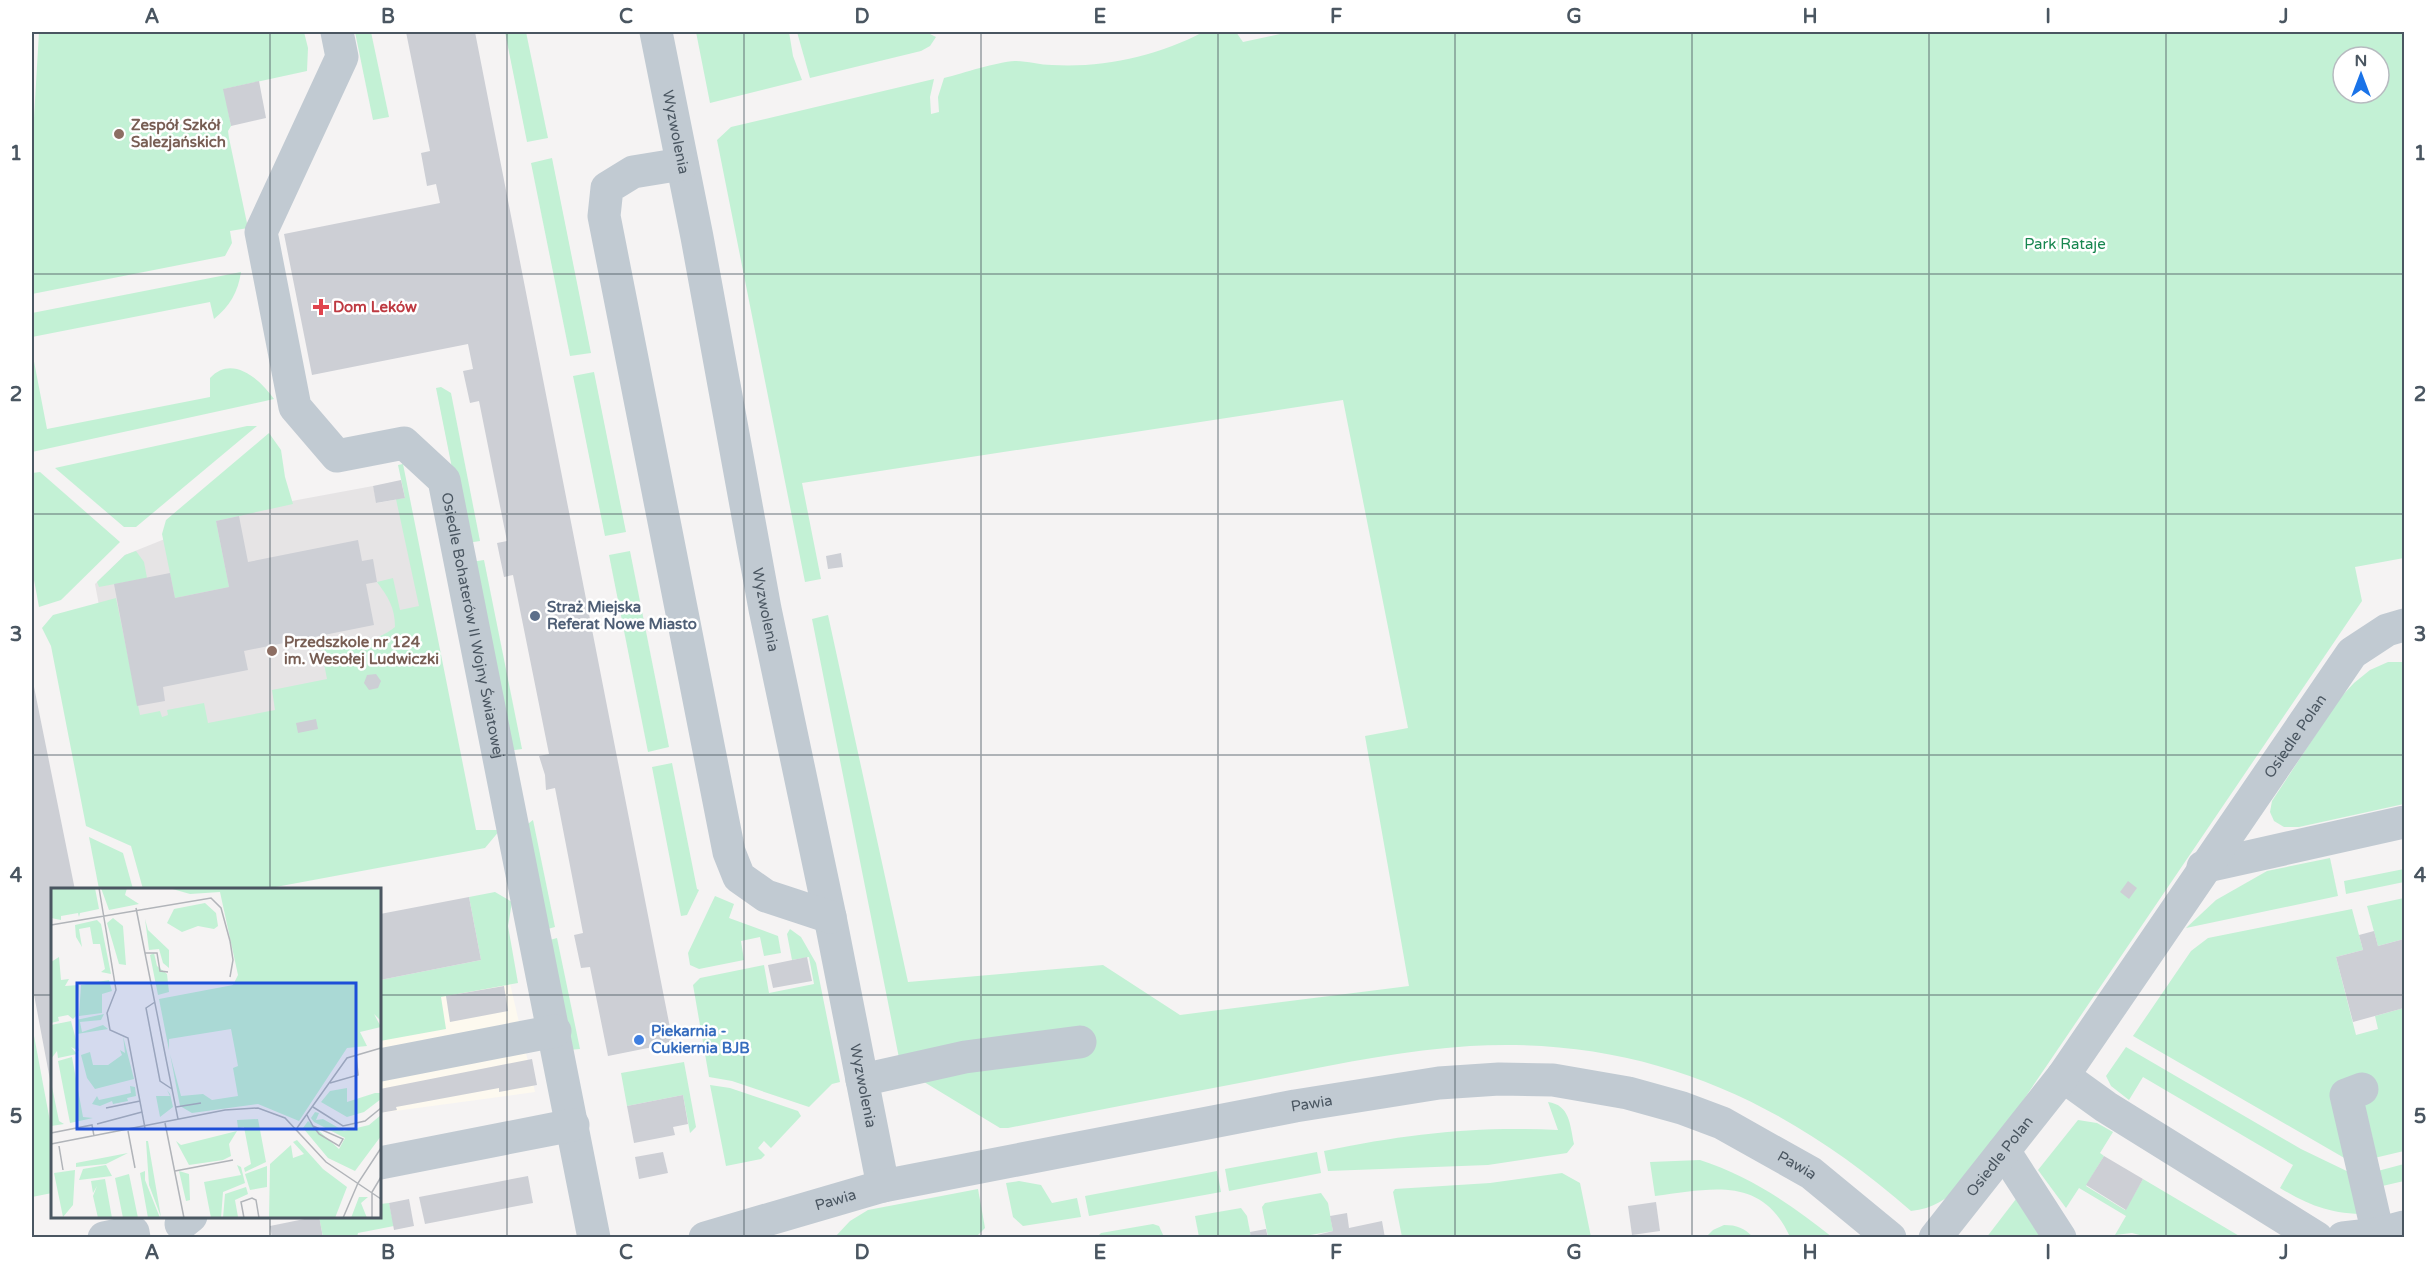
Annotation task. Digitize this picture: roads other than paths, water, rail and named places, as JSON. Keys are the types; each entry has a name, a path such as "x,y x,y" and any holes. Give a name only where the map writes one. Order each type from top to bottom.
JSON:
{"street":[{"name":"Osiedle Bohaterów II Wojny Światowej","path":"337,32 342,57 261,232 295,407 337,456 404,443 444,480 555,1031 594,1238"},
{"name":"Wyzwolenia","path":"656,32 765,609 830,917 883,1186"},
{"path":"682,164 633,172 607,188 604,216 729,852 739,877 766,896 830,917"},
{"name":"Osiedle Polan","path":"1935,1238 2062,1076 2352,653 2387,630 2404,625"},
{"path":"2204,867 2404,822"},
{"path":"381,1065 555,1031"},
{"path":"862,1080 965,1058 1080,1042"},
{"path":"2062,1076 2106,1107 2317,1238"},
{"name":"Pawia","path":"705,1238 776,1228 883,1186 1295,1106 1439,1083 1499,1078 1552,1080 1654,1099 1722,1123 1811,1173 1890,1238"},
{"path":"2343,1238 2391,1231 2346,1095 2362,1089"},
{"path":"381,1163 573,1125"},
{"path":"2004,1151 2060,1238"},
{"path":"104,1238 133,1232 134,1238"}],"place":[{"name":"Zespół Szkół Salezjańskich","path":"119,134"},
{"name":"Dom Leków","path":"321,307"},
{"name":"Straż Miejska Referat Nowe Miasto","path":"535,616"},
{"name":"Przedszkole nr 124 im. Wesołej Ludwiczki","path":"272,651"},
{"name":"Piekarnia - Cukiernia BJB","path":"639,1040"}],"park label":[{"name":"Park Rataje","path":"2065,244"}]}
